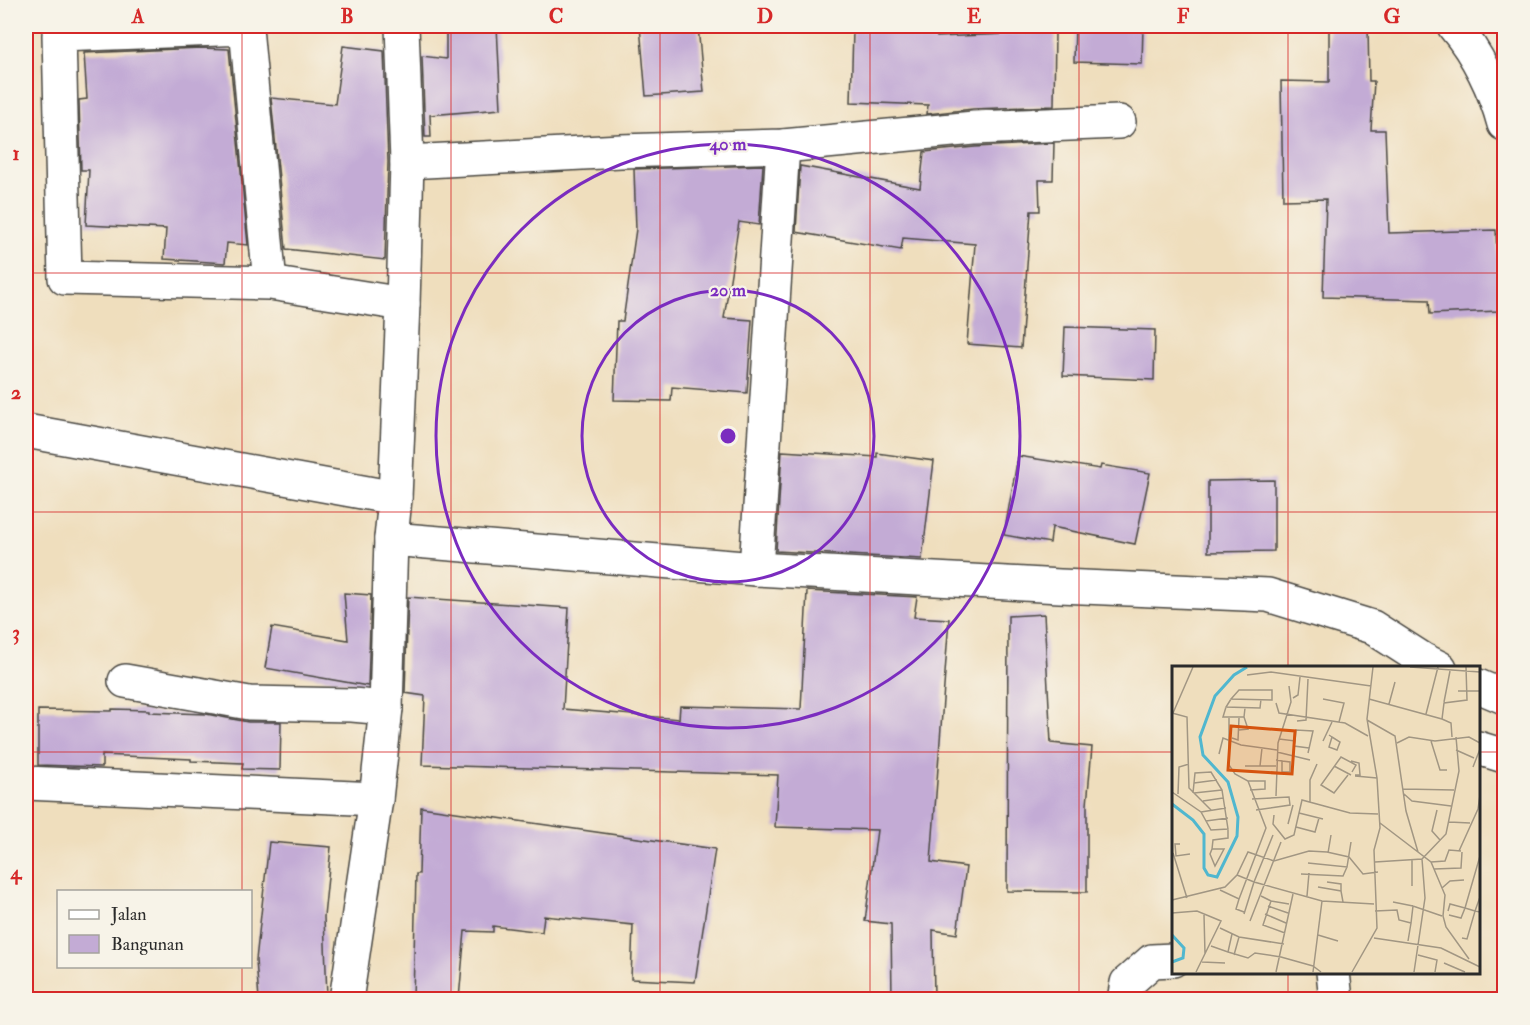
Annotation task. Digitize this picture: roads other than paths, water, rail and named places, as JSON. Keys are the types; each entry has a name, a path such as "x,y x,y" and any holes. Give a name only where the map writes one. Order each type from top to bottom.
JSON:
{"street":[{"path":"346,999 376,799 386,708 391,539 395,498 403,304 406,162 402,26"},
{"path":"1454,26 1466,41 1494,93 1504,124"},
{"path":"270,283 246,28 59,34 65,278 270,283 403,304"},
{"path":"406,162 621,151 783,146 974,128 1119,122"},
{"path":"756,569 783,146"},
{"path":"26,431 395,498"},
{"path":"391,539 756,569 1048,586 1268,595 1372,627 1436,666"},
{"path":"125,681 249,703 386,708"},
{"path":"1479,686 1504,697"},
{"path":"1479,748 1504,756"},
{"path":"26,783 376,799"},
{"path":"1124,999 1127,982 1152,961 1172,960"},
{"path":"1333,974 1336,999"}]}
